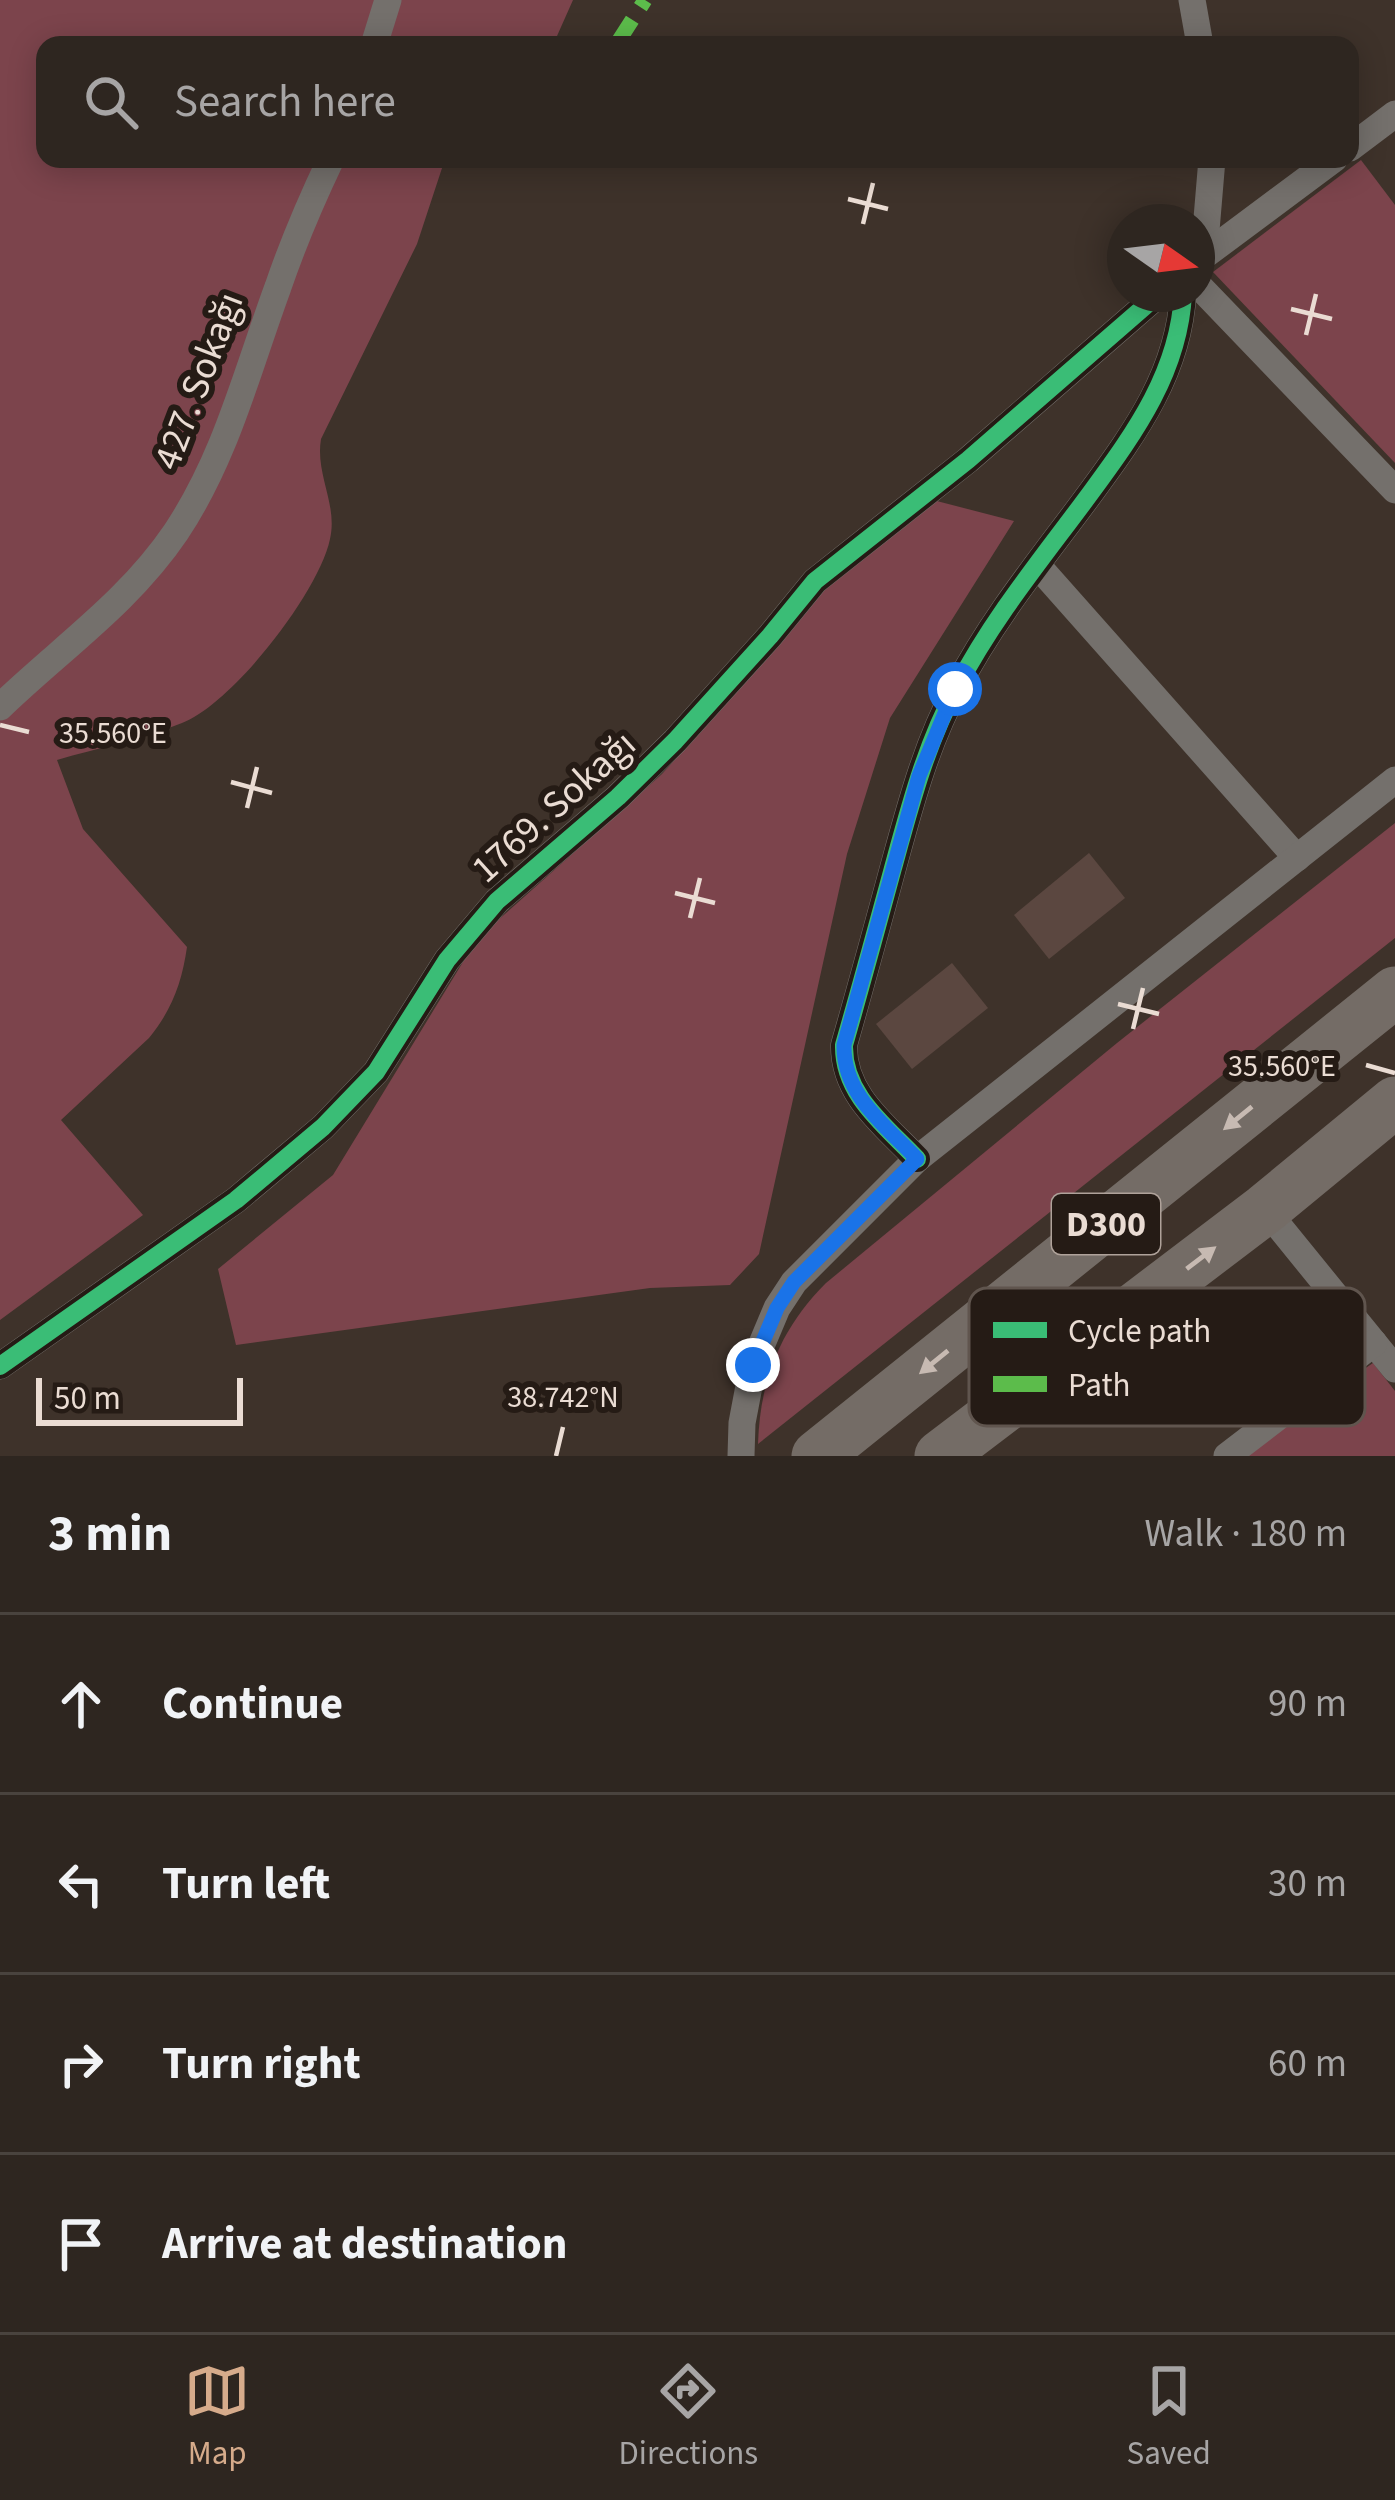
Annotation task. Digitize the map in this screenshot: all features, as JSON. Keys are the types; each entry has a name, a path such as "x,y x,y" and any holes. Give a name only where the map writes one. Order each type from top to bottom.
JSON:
{"highway":[{"name":"D300","path":"1026,1288 1395,992"},
{"name":"D300","path":"1161,1288 1395,1102"},
{"name":"D300","path":"817,1456 969,1334"},
{"name":"D300","path":"940,1456 979,1426"}],"street":[{"path":"377,36 388,0"},
{"path":"1192,0 1198,36"},
{"path":"1359,143 1391,126"},
{"name":"427. Sokağı","path":"0,707 117,604 176,531 220,451 278,284 327,168"},
{"path":"1207,204 1211,168"},
{"path":"1215,248 1322,168"},
{"path":"1215,303 1395,490"},
{"name":"1769. Sokağı","path":"0,1366 236,1200 337,1114 376,1072 447,960 484,915 675,741 814,581 968,460 1138,312"},
{"path":"917,1159 855,1093 846,1071 844,1045 905,819 935,733 979,646 1130,438 1155,396 1180,312"},
{"path":"1036,565 1297,858"},
{"path":"741,1456 746,1394 764,1336 794,1282 917,1159 1395,780"},
{"path":"1265,1209 1329,1288"},
{"path":"1365,1332 1395,1369"},
{"path":"1365,1350 1374,1343"},
{"path":"1227,1456 1266,1426"}],"shaded area":[{"path":"0,0 573,0 557,36 36,36 36,168 442,168 417,244 321,439 330,539 292,615 248,670 203,712 151,734 57,760 83,829 187,947 175,995 149,1038 61,1120 143,1215 0,1320"},
{"path":"1361,160 1395,205 1395,463 1215,274 1350,168 1359,168"},
{"path":"929,499 1014,521 890,718 847,854 759,1254 730,1285 650,1288 236,1345 218,1269 333,1175 477,939 662,774 778,630"},
{"path":"1395,823 1395,938 758,1444 763,1398 776,1357 796,1319 826,1283 1117,1043"},
{"path":"1373,1363 1395,1391 1395,1456 1244,1456 1281,1426 1365,1426 1365,1368"}],"building":[{"path":"1089,853 1125,898 1049,959 1014,915"},
{"path":"952,963 988,1008 912,1069 876,1024"}],"marked path":[{"path":"622,36 645,0"}],"cycle path":[{"path":"0,1366 236,1200 323,1127 376,1072 447,960 497,901 675,741 815,581 968,460 1138,312"},
{"path":"917,1159 858,1094 844,1045 913,799 936,731 971,661 1124,446 1152,399 1173,349 1181,312"}],"route":[{"path":"753,1365 777,1308 794,1282 917,1159 855,1093 846,1071 844,1045 905,819 955,689"}]}
